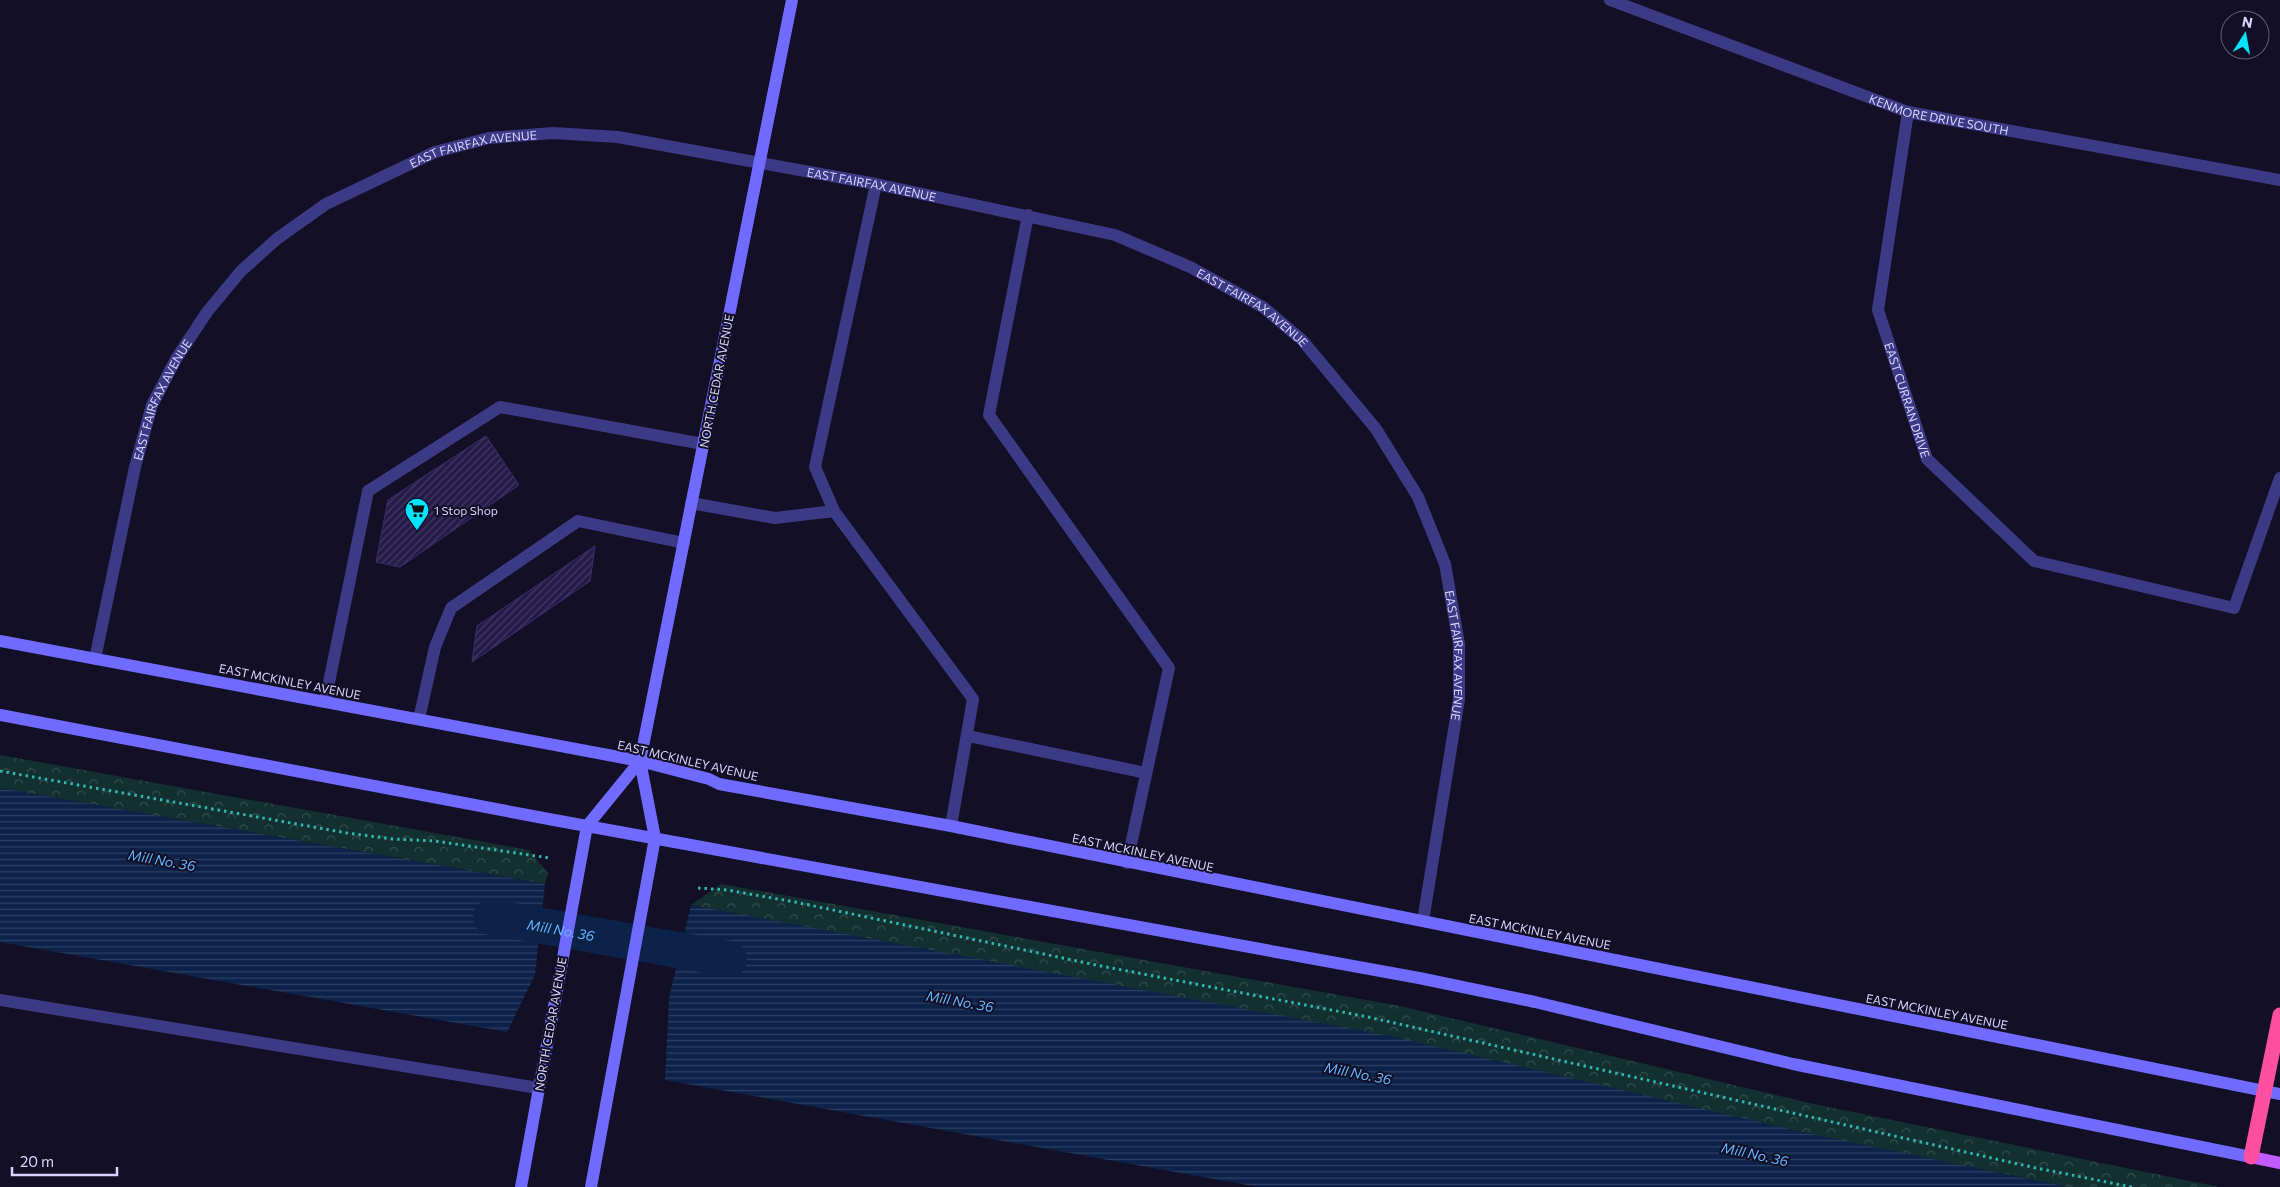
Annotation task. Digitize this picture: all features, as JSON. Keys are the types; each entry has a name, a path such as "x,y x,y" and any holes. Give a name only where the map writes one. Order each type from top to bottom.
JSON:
{"highway":[{"path":"2251,1157 2280,1015"}],"main road":[{"name":"NORTH CEDAR AVENUE","path":"590,1187 655,838 640,761 792,0"},
{"name":"EAST MCKINLEY AVENUE","path":"0,641 640,761 709,779 719,784 951,826 2280,1094"},
{"path":"0,714 586,826 1419,978 1535,1002 1793,1064 2280,1163"},
{"name":"NORTH CEDAR AVENUE","path":"521,1187 586,826 640,761"}],"street":[{"name":"KENMORE DRIVE SOUTH","path":"1610,0 1908,112 2280,180"},
{"name":"EAST CURRAN DRIVE","path":"1908,112 1878,310 1927,458 2034,561 2234,608 2280,478"},
{"name":"EAST FAIRFAX AVENUE","path":"95,659 135,467 152,405 176,358 206,312 241,272 278,238 326,204 434,152 489,138 553,133 618,137 876,184 1028,215 1114,236 1190,267 1263,307 1302,340 1376,429 1418,497 1445,564 1459,644 1459,699 1423,921"},
{"path":"876,184 815,467 834,511 973,699 951,826"},
{"path":"1028,215 989,415 1169,668 1127,863"},
{"path":"325,702 368,491 500,407 703,444"},
{"path":"691,503 775,518 834,511"},
{"path":"419,719 435,647 450,608 578,521 684,543"},
{"path":"968,736 1146,773"},
{"path":"0,1000 538,1088"}],"path":[{"path":"0,771 346,833 444,842 550,858"},
{"path":"698,888 727,890 795,902 1096,965 1368,1017 2026,1166 2132,1187"}],"green space":[{"path":"0,755 529,850 548,873 545,884 0,788"},
{"path":"721,884 1400,1006 1814,1104 2219,1187 2068,1187 691,905"}],"water":[{"path":"0,788 545,884 535,975 507,1032 0,942"},
{"path":"691,905 1395,1037 1807,1133 2068,1187 1258,1187 665,1080 669,998"}],"building":[{"name":"1 Stop Shop","path":"486,436 519,485 400,567 376,562 388,500"},
{"path":"595,546 590,581 472,662 477,626"}],"waterway":[{"name":"Mill No. 36","path":"491,917 729,959"}],"place":[{"name":"1 Stop Shop","path":"417,531"}]}
